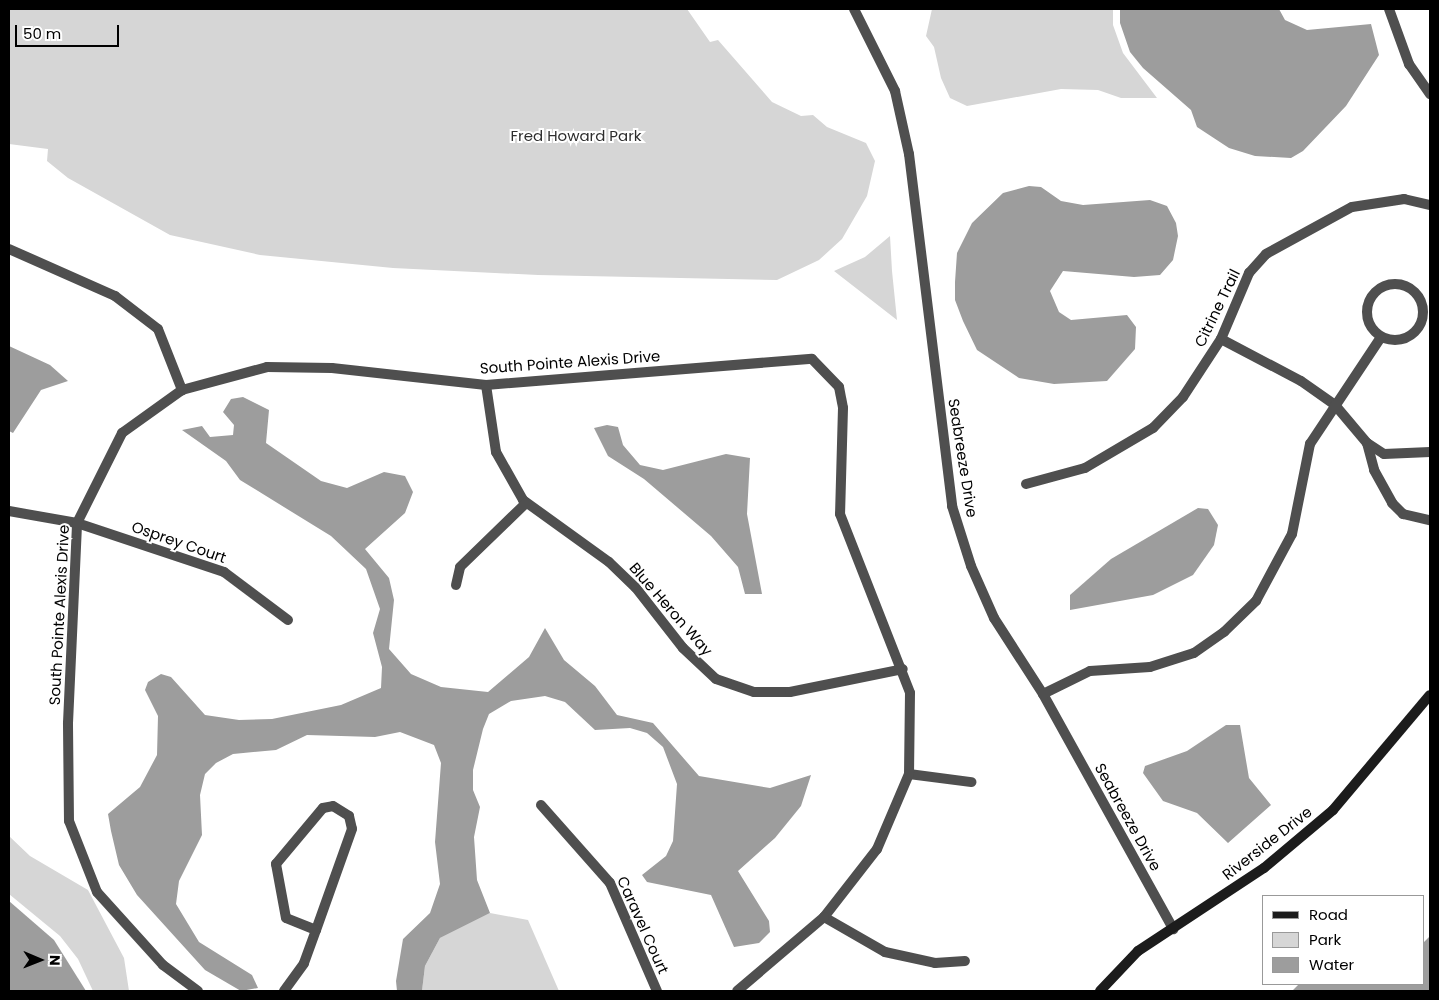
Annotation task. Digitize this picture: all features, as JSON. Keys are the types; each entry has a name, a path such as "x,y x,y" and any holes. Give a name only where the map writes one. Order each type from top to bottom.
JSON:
{"street":[{"name":"Seabreeze Drive","path":"854,9 895,91 909,154 952,506 994,618 1043,694 1173,929"},
{"path":"1389,9 1409,64 1430,94"},
{"name":"Citrine Trail","path":"1026,484 1085,468 1153,428 1184,397 1221,339 1249,273 1266,254 1352,207 1404,199 1430,205"},
{"path":"9,248 115,296 158,329 182,390"},
{"path":"1394,284 1406,286 1418,295 1422,321 1405,339 1381,337 1371,327 1367,312 1370,298 1394,284"},
{"path":"1043,694 1072,677 1150,667 1194,653 1224,632 1256,601 1292,534 1304,462 1335,405 1381,337"},
{"path":"1221,339 1300,381 1335,405 1367,443 1384,454 1430,452"},
{"name":"South Pointe Alexis Drive","path":"198,991 162,965 97,892 69,821 68,723 77,523 122,433 182,390 267,367 332,368 486,385 812,360 839,387 843,408 840,514 903,669 912,723 909,774 877,849 824,917 737,991"},
{"name":"Blue Heron Way","path":"486,385 496,452 526,503 609,562 636,588 696,663 731,687 761,692 809,691 903,669"},
{"path":"1367,443 1374,470 1392,503 1403,514 1430,520"},
{"path":"456,585 460,567 526,503"},
{"name":"Osprey Court","path":"9,511 77,523 224,572 288,620"},
{"name":"Riverside Drive","path":"1100,991 1138,951 1264,868 1333,810 1430,695"},
{"path":"909,774 971,782"},
{"name":"Caravel Court","path":"541,805 610,883 657,991"},
{"path":"284,991 304,963 316,930 352,829 349,816 333,806 323,808 276,864 286,918 316,930"},
{"path":"824,917 885,952 934,963 965,961"}],"green space":[{"name":"Fred Howard Park","path":"9,9 687,9 710,42 718,40 772,102 801,116 813,115 827,127 866,143 875,161 867,196 842,239 819,260 777,280 538,275 393,268 260,255 170,235 68,178 47,161 48,149 9,144"},
{"path":"932,9 1113,9 1113,25 1123,53 1157,98 1121,98 1098,90 1061,89 967,106 950,98 941,78 934,47 926,36"},
{"path":"890,236 897,320 834,271 865,257"},
{"path":"9,836 30,856 88,890 124,958 129,991 93,991 78,959 60,936 9,894"},
{"path":"490,913 528,920 559,991 422,991 425,966 440,938"}],"water":[{"path":"1120,9 1279,9 1285,20 1307,30 1371,24 1379,55 1346,106 1303,151 1291,158 1255,156 1229,148 1197,127 1191,110 1143,68 1130,52 1120,23"},
{"path":"1029,186 1041,187 1061,201 1083,205 1150,200 1167,206 1176,223 1178,236 1173,260 1160,275 1134,277 1063,271 1050,291 1059,312 1071,320 1127,315 1136,327 1135,349 1107,381 1054,384 1019,378 977,350 963,321 955,300 957,253 972,223 1003,193"},
{"path":"9,346 50,365 68,381 41,390 13,433 9,431"},
{"path":"243,397 269,410 266,443 321,481 347,488 384,472 405,476 413,492 405,513 365,549 389,578 394,600 389,649 411,674 441,687 488,692 529,657 545,628 564,660 595,686 617,715 653,723 699,776 770,788 811,775 801,806 775,838 738,871 769,921 770,932 759,943 734,947 711,895 647,882 642,875 666,856 673,841 677,784 663,747 647,733 630,728 595,730 565,702 545,696 511,701 489,714 483,729 473,770 473,790 480,807 474,837 477,880 490,913 440,938 425,966 422,991 397,991 396,981 403,939 430,913 440,884 435,842 441,763 434,745 400,732 375,737 307,735 276,750 233,754 216,763 205,774 200,795 202,835 179,881 176,904 199,942 252,975 258,988 241,991 205,970 137,895 119,865 111,831 108,814 140,787 157,755 158,716 145,690 148,682 161,674 171,677 205,715 239,720 272,719 341,705 381,688 382,667 373,633 380,609 366,569 331,536 240,480 226,461 182,430 202,426 210,437 233,435 234,425 223,412 231,399"},
{"path":"607,425 618,427 623,445 640,465 663,470 726,454 750,458 747,514 762,594 745,594 738,567 711,536 644,479 608,456 594,428"},
{"path":"1198,508 1208,509 1218,525 1214,545 1193,575 1153,595 1070,610 1070,595 1111,559"},
{"path":"1226,725 1240,725 1249,778 1271,805 1228,843 1197,813 1163,801 1143,773 1145,766 1187,751"},
{"path":"9,901 54,940 86,991 9,991"},
{"path":"1430,936 1430,991 1292,991 1298,985 1424,985 1424,942"}]}
